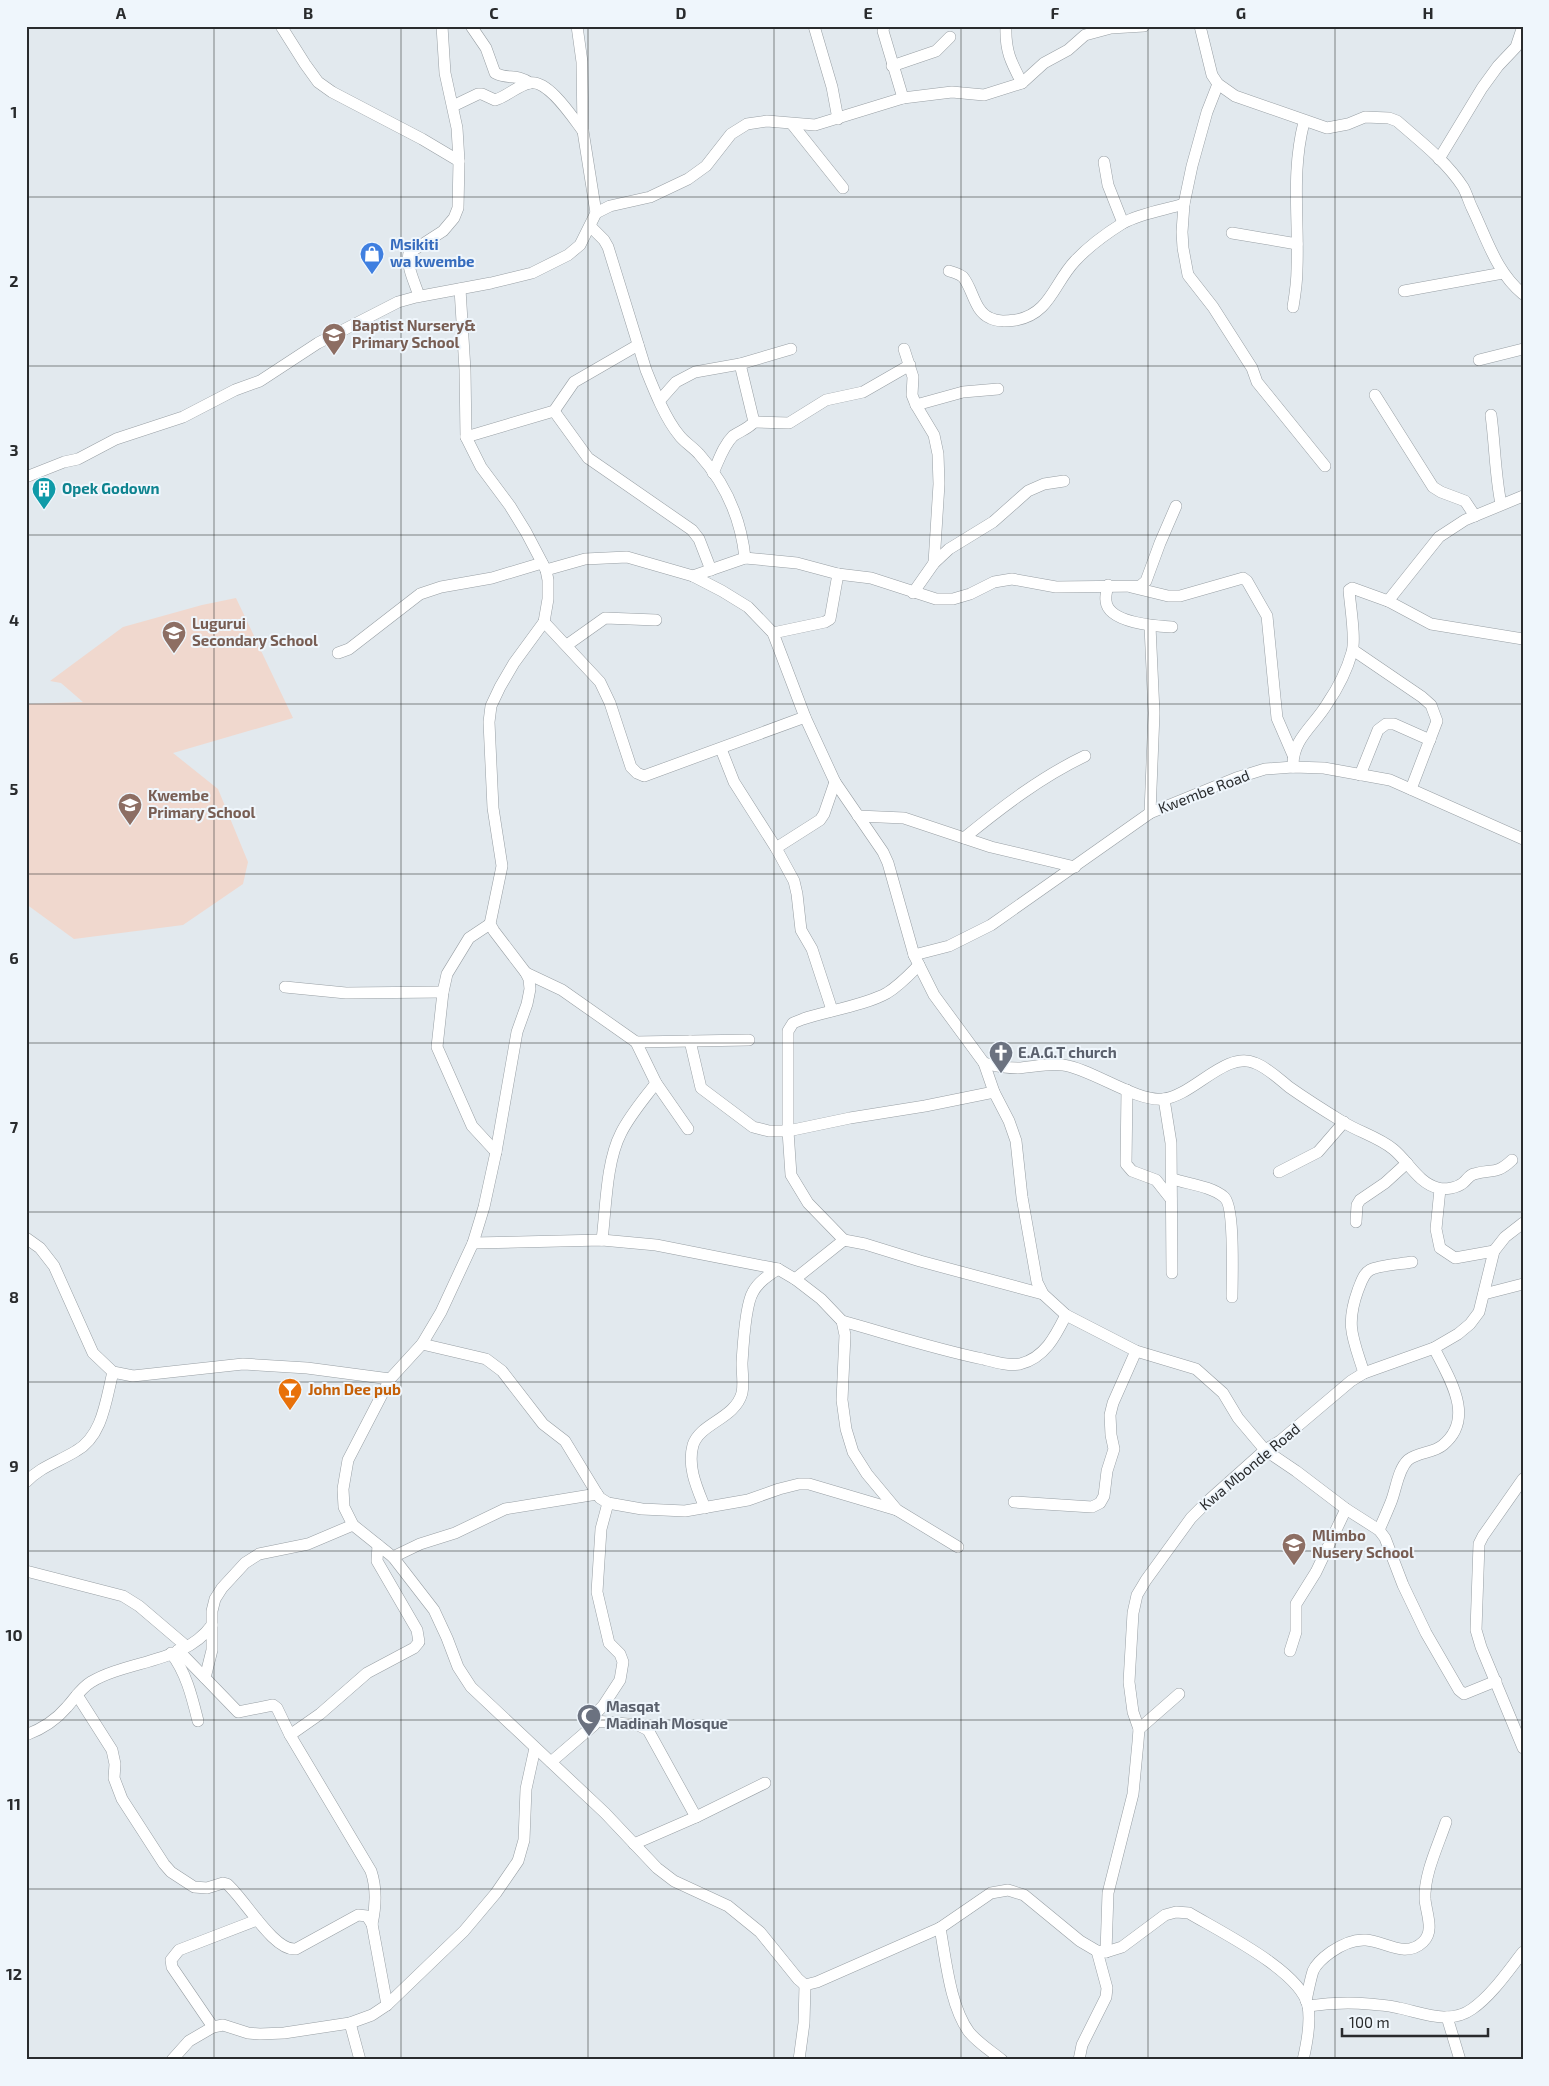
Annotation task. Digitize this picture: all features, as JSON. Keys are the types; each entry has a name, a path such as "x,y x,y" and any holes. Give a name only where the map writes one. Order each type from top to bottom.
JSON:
{"street":[{"path":"281,26 318,82 332,92 422,139 459,161"},
{"path":"419,296 410,269 409,253 443,231 454,218 458,208 459,161 453,106 445,73 442,26"},
{"path":"471,26 486,48 495,72 505,76 517,76 530,83"},
{"path":"26,478 78,458 116,439 183,417 235,390 260,381 318,343 398,302 532,273 568,255 580,244 596,213 583,131 582,62 577,26"},
{"path":"814,26 827,66 838,120"},
{"path":"884,26 883,31 892,66 903,98"},
{"path":"1006,26 1005,41 1008,56 1022,83"},
{"path":"596,213 610,206 650,197 688,179 706,166 732,134 747,124 767,121 815,125 838,120 903,98 952,92 984,94 1022,83 1044,63 1068,50 1085,35 1111,28 1144,26"},
{"path":"1200,26 1212,75 1218,84 1235,96 1304,122 1327,128 1348,124 1365,117 1389,118 1397,121 1440,159 1463,188 1488,248 1503,273 1523,294"},
{"path":"1440,159 1482,88 1498,66 1516,47 1522,26"},
{"path":"892,66 936,51 950,37"},
{"path":"453,106 478,94 495,100 530,83 540,83 552,92 583,131"},
{"path":"1218,84 1206,112 1184,204 1182,232 1188,274 1213,307 1252,368 1257,382 1325,466"},
{"path":"1293,307 1297,269 1295,183 1304,122"},
{"path":"792,124 843,188"},
{"path":"1104,162 1108,185 1123,223"},
{"path":"949,271 962,277 981,310 988,318 1006,321 1023,318 1038,312 1048,300 1062,276 1076,260 1123,223 1139,216 1184,204"},
{"path":"590,226 604,240 608,247 646,370 660,400 679,435 698,453 713,473 737,517 743,538 745,558"},
{"path":"1232,233 1297,244"},
{"path":"1404,291 1503,273"},
{"path":"460,289 465,370 466,437 482,467 514,512 544,567 548,599 544,622 514,663 491,706 489,722 493,808 502,866 490,924 526,973 530,989 517,1032 496,1152 484,1207 473,1243 441,1312 422,1344 390,1379 348,1460 343,1490 344,1507 354,1525 393,1557 434,1610 458,1667 471,1687 605,1813 657,1868 668,1877 728,1906 760,1932 805,1985"},
{"path":"466,437 554,410 574,382 638,346"},
{"path":"660,400 676,382 695,372 740,364 791,349"},
{"path":"904,349 913,377 912,395 916,405 930,426 938,454 939,484 934,563"},
{"path":"1480,360 1523,349"},
{"path":"740,364 754,422"},
{"path":"754,422 789,423 826,400 863,392 910,365"},
{"path":"916,405 963,392 998,389"},
{"path":"1375,395 1433,487 1466,501 1475,516"},
{"path":"554,410 588,458 692,530 701,544 711,570"},
{"path":"1490,415 1495,446 1495,474 1501,504"},
{"path":"713,473 727,443 734,435 750,427 754,422"},
{"path":"914,593 934,563 949,548 1009,510 1028,491 1044,484 1064,481"},
{"path":"1388,601 1439,536 1465,520 1523,496"},
{"path":"1130,587 1140,586 1146,581 1176,506"},
{"path":"338,653 349,649 420,594 441,587 585,559 627,557 693,576 722,590 748,607 772,633 805,717 835,782 876,840 888,864 917,960 934,995 984,1063 994,1092 1009,1121 1016,1141 1022,1196 1036,1282 1043,1294 1066,1315 1136,1351 1196,1369 1223,1393 1238,1418 1265,1450 1296,1470 1346,1509 1379,1530 1426,1633 1460,1690 1464,1694 1470,1693 1496,1681"},
{"path":"693,576 745,558 798,563 838,574 871,578 914,593 936,598 953,599 970,594 994,582 1012,579 1056,587 1108,585 1130,587 1168,596 1180,596 1243,578 1247,581 1267,616 1277,718 1293,761"},
{"path":"772,633 830,620 838,574"},
{"path":"1108,585 1105,600 1111,611 1122,617 1150,626 1172,627"},
{"path":"1293,761 1297,744 1326,706 1337,688 1353,650 1349,590 1352,588 1388,601 1432,624 1523,639"},
{"path":"567,645 605,618 656,620"},
{"path":"544,622 600,682 610,702 632,767 637,773 644,776 805,717"},
{"path":"1150,626 1154,713 1150,813"},
{"path":"1353,650 1431,705 1436,720 1411,789"},
{"path":"1360,775 1378,730 1386,724 1394,724 1430,740"},
{"path":"721,749 734,782 776,848 794,881 798,894 801,930 812,949 832,1010"},
{"path":"964,838 1004,806 1060,768 1085,756"},
{"name":"Kwembe Road","path":"917,960 990,925 1150,813 1236,778 1293,761 1390,780 1523,839"},
{"path":"776,848 820,820 824,814 835,782"},
{"path":"858,816 904,818 991,847 1075,867"},
{"path":"490,924 469,938 447,974 436,1046 472,1126 496,1152"},
{"path":"917,960 899,984 886,993 869,1000 802,1019 793,1023 788,1031 788,1131 791,1175 808,1203 844,1240 865,1244 1043,1294"},
{"path":"526,973 562,990 636,1042 656,1083 688,1129"},
{"path":"285,987 346,993 443,992"},
{"path":"636,1042 749,1040"},
{"path":"690,1041 699,1083 705,1092 753,1127 769,1131 788,1131 994,1092"},
{"path":"984,1063 1017,1068 1063,1065 1127,1090 1153,1098 1164,1099 1199,1083 1224,1066 1247,1061 1256,1063 1304,1097 1344,1122 1384,1143 1408,1163 1421,1180 1440,1189 1457,1187 1472,1174 1500,1170 1512,1160"},
{"path":"602,1240 610,1168 616,1146 627,1122 656,1083"},
{"path":"1127,1090 1126,1164 1132,1171 1156,1180 1171,1199"},
{"path":"1164,1099 1171,1143 1172,1273"},
{"path":"1279,1172 1318,1152 1344,1122"},
{"path":"1356,1222 1357,1205 1360,1200 1385,1183 1408,1163"},
{"path":"1172,1179 1215,1192 1229,1202 1232,1296"},
{"path":"1440,1189 1436,1229 1436,1240 1440,1248 1455,1258 1494,1251"},
{"name":"Kwa Mbonde Road","path":"1079,2060 1082,2045 1106,1997 1107,1988 1102,1952 1108,1893 1133,1794 1139,1729 1133,1712 1129,1682 1132,1614 1137,1595 1191,1518 1265,1450 1280,1441 1350,1381 1364,1373 1434,1348 1458,1334 1470,1324 1480,1312 1494,1251 1505,1237 1523,1222"},
{"path":"26,1238 40,1248 54,1266 93,1353 112,1372 133,1376 243,1364 307,1368 390,1379"},
{"path":"473,1243 602,1240 656,1246 778,1269 795,1278 822,1299 842,1321 845,1335 842,1400 846,1429 853,1452 867,1474 897,1510"},
{"path":"795,1278 844,1240"},
{"path":"1364,1373 1353,1338 1350,1321 1362,1278 1368,1271 1376,1267 1412,1262"},
{"path":"705,1508 691,1469 693,1446 700,1434 731,1411 738,1403 742,1392 742,1349 752,1292 759,1283 778,1269"},
{"path":"1484,1294 1523,1284"},
{"path":"842,1321 968,1356 1006,1364 1021,1364 1033,1358 1050,1345 1066,1315"},
{"path":"422,1344 486,1359 494,1364 511,1382 543,1424 565,1441 597,1494 608,1503 642,1509 685,1511 748,1500 799,1484 819,1486 897,1510 958,1547"},
{"path":"1379,1530 1391,1503 1403,1466 1409,1459 1442,1447 1451,1438 1458,1425 1459,1408 1455,1391 1434,1348"},
{"path":"1014,1502 1092,1507 1100,1503 1104,1496 1107,1472 1114,1449 1110,1434 1110,1415 1113,1403 1136,1351"},
{"path":"28,1479 50,1463 87,1444 100,1422 112,1372"},
{"path":"1523,1479 1479,1544 1476,1630 1480,1647 1523,1748"},
{"path":"393,1557 420,1544 455,1533 505,1509 597,1494"},
{"path":"550,1762 586,1734 596,1721 596,1713 603,1706 620,1680 623,1662 620,1654 609,1643 597,1592 601,1529 608,1503"},
{"path":"1290,1651 1296,1632 1296,1604 1316,1572 1346,1509"},
{"path":"205,1678 212,1650 212,1611 215,1598 245,1563 259,1554 308,1544 354,1525"},
{"path":"290,1735 320,1714 367,1673 414,1648 418,1642 417,1630 377,1560 378,1545"},
{"path":"26,1571 105,1590 122,1596 139,1606 238,1712 273,1705 277,1708 290,1735 371,1871 376,1892 372,1924 387,2005"},
{"path":"26,1735 49,1724 90,1683 104,1676 179,1650 200,1639 212,1625"},
{"path":"179,1650 178,1662 192,1697 198,1721"},
{"path":"1139,1729 1180,1694"},
{"path":"77,1695 112,1750 115,1764 114,1778 122,1799 171,1872 194,1887 207,1888 222,1883 227,1884 257,1920 283,1947 290,1950 296,1949 358,1915 367,1916 372,1924"},
{"path":"596,1721 638,1724 648,1730 696,1817"},
{"path":"172,2060 189,2041 213,2027 223,2025 248,2033 260,2034 350,2023 372,2015 387,2005 464,1931 496,1893 518,1861 524,1840 526,1790 535,1748"},
{"path":"634,1844 766,1783"},
{"path":"1303,2060 1308,2039 1307,2004 1313,1970 1323,1957 1344,1943 1364,1940 1384,1943 1400,1950 1408,1950 1423,1943 1428,1936 1430,1927 1425,1898 1427,1883 1446,1822"},
{"path":"805,1985 817,1982 940,1928 991,1894 1008,1890 1024,1895 1066,1930 1102,1952 1122,1947 1165,1915 1176,1912 1189,1913 1261,1956 1294,1980 1307,2004"},
{"path":"213,2027 172,1967 170,1960 179,1950 257,1920"},
{"path":"940,1928 951,1983 962,2019 969,2032 1002,2060"},
{"path":"1307,2004 1337,2002 1366,2004 1397,2007 1447,2017 1466,2013 1479,2003 1523,1952"},
{"path":"799,2060 804,2022 805,1985"},
{"path":"1447,2017 1460,2060"},
{"path":"350,2023 360,2060"}],"shaded area":[{"name":"Kwembe Primary School","path":"236,598 293,718 173,753 218,789 248,862 243,884 183,925 74,939 26,904 26,704 83,702 61,683 50,681 123,627 202,605"}],"place":[{"name":"Msikiti wa kwembe","path":"372,275"},
{"name":"Baptist Nursery& Primary School","path":"334,356"},
{"name":"Opek Godown","path":"44,510"},
{"name":"Lugurui Secondary School","path":"174,654"},
{"name":"Kwembe Primary School","path":"130,826"},
{"name":"E.A.G.T church","path":"1001,1074"},
{"name":"John Dee pub","path":"290,1411"},
{"name":"Mlimbo Nusery School","path":"1294,1566"},
{"name":"Masqat Madinah Mosque","path":"589,1737"}]}
